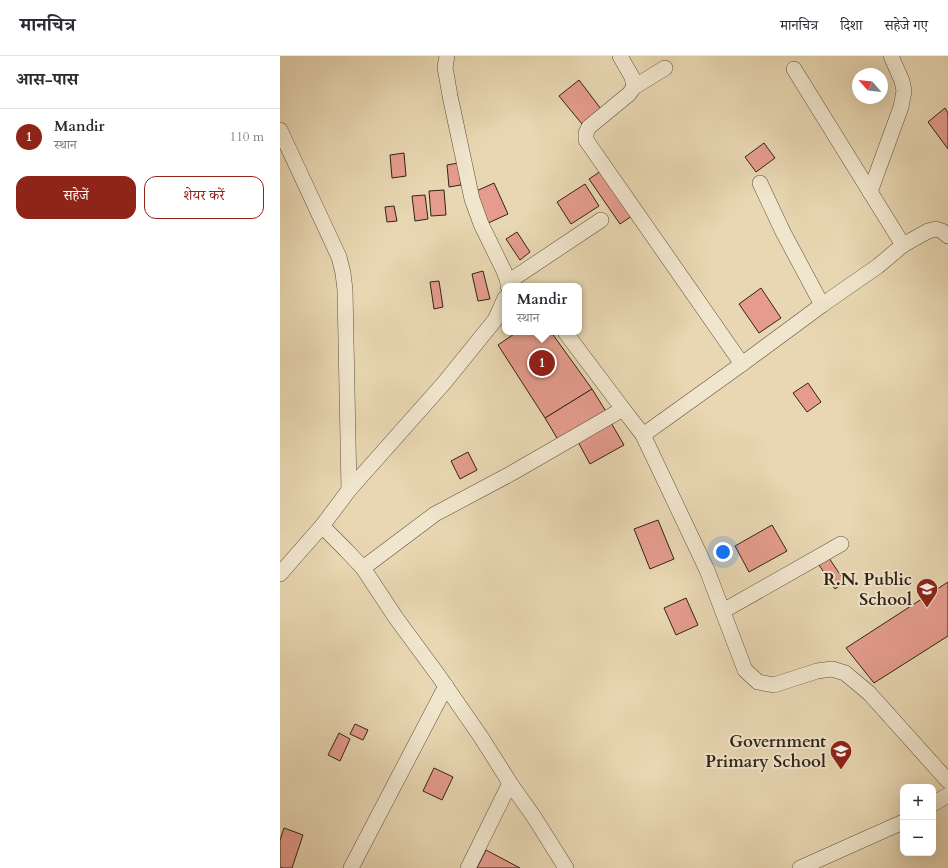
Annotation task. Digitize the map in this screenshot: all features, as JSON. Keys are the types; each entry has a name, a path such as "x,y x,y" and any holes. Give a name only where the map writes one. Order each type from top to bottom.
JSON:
{"street":[{"path":"447,56 445,67 472,199 481,224 504,271 508,283"},
{"path":"620,56 632,77 634,87"},
{"path":"870,192 901,107 904,92 902,81 891,56"},
{"path":"665,68 634,87 629,94 589,127 586,133 586,140 742,364"},
{"path":"794,69 904,245"},
{"path":"280,130 339,256 343,273 345,290 349,490"},
{"path":"760,183 783,232 822,305"},
{"path":"509,283 601,220"},
{"path":"643,435 878,266 904,245 928,231 936,229 942,231 948,236"},
{"path":"280,574 322,526 349,490 444,382 495,320 502,305"},
{"path":"567,335 643,435 707,570 746,670 758,682 774,685 832,669 845,673 869,693 948,781"},
{"path":"363,568 435,514 512,473 623,409"},
{"path":"322,526 363,568 396,618 446,686 534,817 566,868"},
{"path":"723,612 841,544"},
{"path":"351,868 446,686"},
{"path":"468,868 510,782"},
{"path":"936,802 948,795"},
{"path":"800,868 900,823"}],"building":[{"path":"579,80 601,109 582,124 559,96"},
{"path":"945,108 948,113 948,149 928,122"},
{"path":"764,143 775,158 756,172 745,157"},
{"path":"404,153 406,176 392,178 390,155"},
{"path":"458,163 461,185 449,187 447,165"},
{"path":"601,171 632,216 620,224 589,179"},
{"path":"494,183 508,214 486,224 472,193"},
{"path":"585,184 599,206 571,224 557,202"},
{"path":"444,190 446,215 431,216 429,191"},
{"path":"425,195 428,219 415,221 412,196"},
{"path":"394,206 397,221 387,222 385,207"},
{"path":"517,232 530,252 520,260 506,239"},
{"path":"483,271 490,299 478,301 472,274"},
{"path":"439,281 443,307 434,309 430,282"},
{"path":"761,288 781,318 759,333 739,304"},
{"path":"513,335 553,335 592,389 545,418 498,345"},
{"path":"808,383 821,402 807,412 793,393"},
{"path":"592,389 607,413 560,443 545,418"},
{"path":"610,421 624,445 590,464 577,440"},
{"path":"468,452 477,470 460,479 451,461"},
{"path":"658,520 674,559 650,569 634,529"},
{"path":"772,525 787,551 749,572 735,546"},
{"path":"829,558 845,582 835,589 819,565"},
{"name":"R.N. Public School","path":"948,582 948,636 874,683 846,648"},
{"path":"686,598 698,625 676,635 664,608"},
{"path":"355,724 368,730 363,740 350,734"},
{"path":"339,733 350,739 340,761 328,755"},
{"path":"434,768 453,777 442,800 423,791"},
{"path":"284,828 303,835 292,868 280,867 280,840"},
{"path":"486,850 520,868 477,868"}],"place":[{"name":"Mandir","path":"542,363"},
{"name":"R.N. Public School","path":"927,608"},
{"name":"Government Primary School","path":"841,770"}]}
